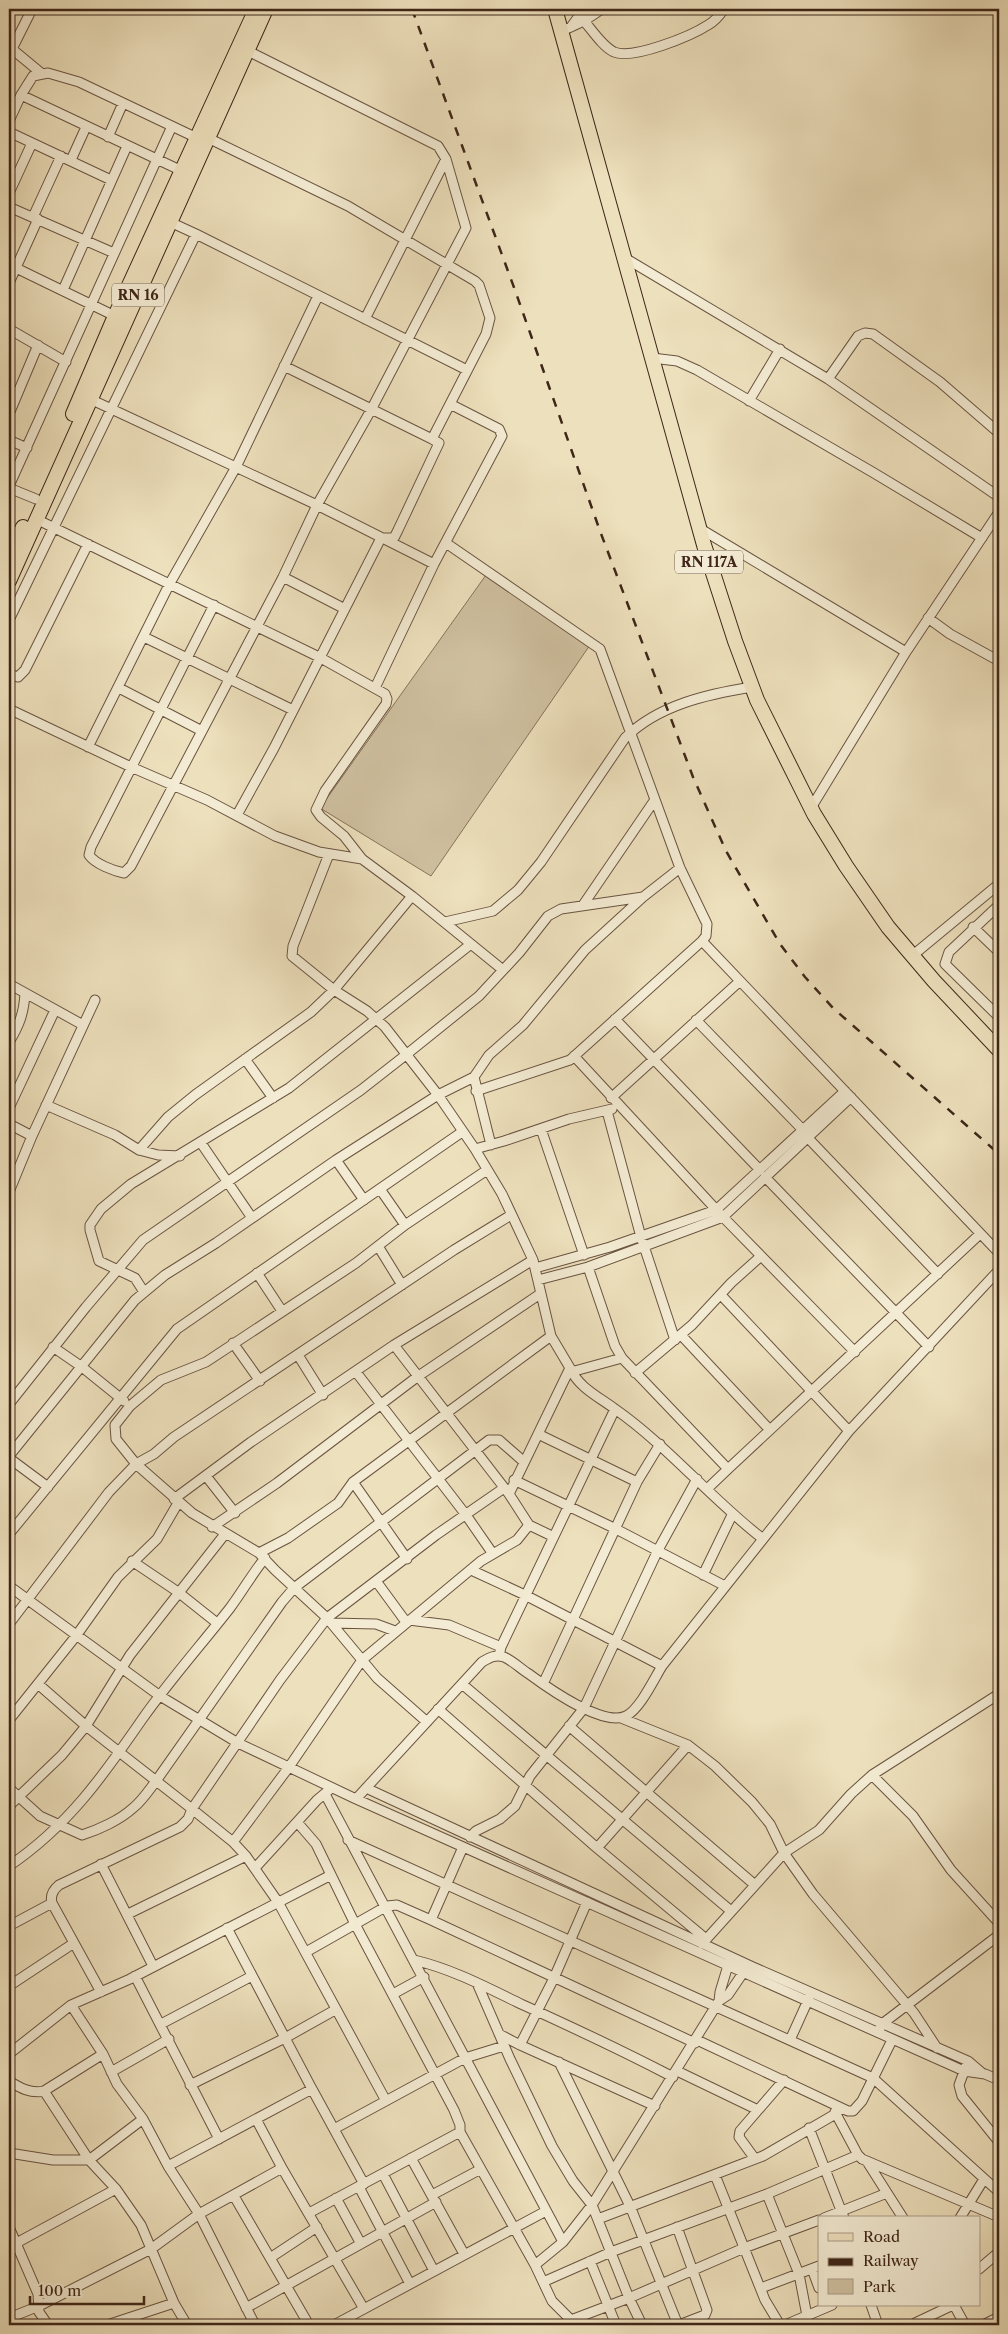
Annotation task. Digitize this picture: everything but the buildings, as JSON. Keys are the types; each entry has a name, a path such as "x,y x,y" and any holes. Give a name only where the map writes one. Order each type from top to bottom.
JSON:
{"main road":[{"name":"RN 16","path":"9,557 13,541 36,499 121,319 170,222 202,138 256,9"},
{"name":"RN 16","path":"9,581 90,399 182,171 202,138 248,51 266,9"},
{"name":"RN 117A","path":"555,9 566,29 625,258 699,528 752,687 811,808 846,866 888,927 912,956 999,1050"}],"street":[{"path":"32,9 13,38 10,48 41,73"},
{"path":"566,29 584,9"},
{"path":"566,29 584,21 602,9"},
{"path":"584,21 610,49 625,53 658,46 702,29 714,21 724,9"},
{"path":"214,605 131,767 89,855 92,860 118,871 124,873 131,866 283,577 317,505 371,410 466,226 446,159 438,146 248,51"},
{"path":"9,121 11,108 33,76 41,73 54,74 72,80 348,206 478,283 490,318 486,334 432,439"},
{"path":"21,95 182,171"},
{"path":"108,137 123,103"},
{"path":"71,160 86,126"},
{"path":"36,499 9,487 93,305 114,253 172,126"},
{"path":"9,132 111,180"},
{"path":"9,193 32,143"},
{"path":"63,290 126,146"},
{"path":"9,283 61,156"},
{"path":"365,319 446,159"},
{"path":"9,218 11,208 114,253"},
{"path":"170,222 468,370"},
{"path":"9,620 196,234"},
{"path":"625,258 828,379 999,497"},
{"path":"16,268 121,319"},
{"path":"88,747 170,583 236,467 318,296"},
{"path":"9,329 66,362"},
{"path":"828,379 858,336 865,333 873,334 940,382 999,433"},
{"path":"9,414 38,345"},
{"path":"749,401 780,349"},
{"path":"652,358 683,363 982,538"},
{"path":"284,366 440,443 394,538 381,538"},
{"path":"90,399 317,505 434,564"},
{"path":"375,688 434,564 502,433 499,429 450,404"},
{"path":"9,440 27,448"},
{"path":"811,808 906,652 999,512"},
{"path":"36,519 319,657 375,688 387,697 386,704 316,807 318,814 344,836 362,859 412,896 503,970"},
{"path":"699,528 906,652"},
{"path":"237,816 381,538"},
{"path":"446,543 598,646 632,732 654,801 680,868 707,924 706,936 702,941 574,1056 565,1062 476,1091"},
{"path":"9,674 18,676 25,670 88,544"},
{"path":"283,577 345,609"},
{"path":"928,618 950,634 999,661"},
{"path":"144,637 293,710"},
{"path":"445,922 492,911 518,890 545,856 625,738 632,732 668,709 710,695 752,687"},
{"path":"119,688 202,731"},
{"path":"9,709 131,767 174,785 275,836 329,854 362,859"},
{"path":"583,905 654,801"},
{"path":"329,854 292,953 296,960 334,990 376,1019 407,1054 475,1149 511,1215 534,1264 550,1336 570,1370 588,1389 660,1444 732,1515 762,1539"},
{"path":"48,1487 9,1457 135,1300 166,1275 336,1160 438,1095 474,1077 489,1055 523,1025 585,950 643,897 680,868"},
{"path":"912,956 999,884"},
{"path":"139,1150 168,1117 195,1095 312,1012 334,990 412,896"},
{"path":"9,1404 116,1271 151,1233 227,1184 361,1090 407,1054 479,996 551,914 560,909 643,897"},
{"path":"999,905 949,952 945,964 999,1017"},
{"path":"973,928 999,952"},
{"path":"702,941 999,1253"},
{"path":"144,1292 135,1278 116,1271 99,1261 90,1230 95,1216 131,1184 273,1098 330,1057 471,944"},
{"path":"475,1149 491,1146 569,1119 607,1111 653,1059 740,981"},
{"path":"9,984 83,1025"},
{"path":"9,1042 19,1025 24,1008 25,993"},
{"path":"10,1187 95,1000"},
{"path":"9,1108 55,1010"},
{"path":"615,1019 928,1347"},
{"path":"696,1020 938,1274"},
{"path":"574,1056 720,1214 855,1352"},
{"path":"245,1059 273,1098"},
{"path":"474,1077 491,1146"},
{"path":"538,1280 588,1267 644,1247 720,1214 848,1094"},
{"path":"46,1105 115,1135 139,1150 158,1155 180,1156"},
{"path":"607,1111 640,1237 678,1337 769,1429"},
{"path":"9,1124 32,1136"},
{"path":"542,1129 584,1255"},
{"path":"9,1534 177,1328 462,1132"},
{"path":"201,1143 227,1184 252,1218"},
{"path":"336,1160 364,1200"},
{"path":"427,1722 378,1678 329,1620 262,1555 212,1527 176,1501 136,1464 122,1449 116,1439 116,1420 161,1380 206,1362 356,1263 404,1225 487,1170"},
{"path":"380,1189 404,1225"},
{"path":"9,1720 76,1636 106,1592 132,1560 157,1539 176,1501 250,1442 323,1395 394,1345 534,1264 548,1266 720,1214"},
{"path":"9,1624 109,1492 136,1464 154,1454 174,1437 298,1356 454,1250 511,1215"},
{"path":"707,1489 769,1429 855,1352 980,1234"},
{"path":"378,1246 402,1285"},
{"path":"635,1373 678,1337 761,1256"},
{"path":"548,1266 552,1277"},
{"path":"588,1267 615,1346 622,1358 728,1469"},
{"path":"621,1718 627,1716 638,1704 662,1666 850,1431 999,1270"},
{"path":"257,1273 282,1311"},
{"path":"212,1527 382,1405 417,1377 540,1294"},
{"path":"721,1294 850,1431"},
{"path":"9,1866 70,1815 120,1754 160,1696 216,1623 262,1555 338,1503 353,1482 550,1336"},
{"path":"233,1343 260,1381"},
{"path":"394,1345 445,1414 506,1491 529,1525 552,1536"},
{"path":"54,1348 82,1367 130,1406"},
{"path":"298,1356 323,1395"},
{"path":"570,1370 622,1358"},
{"path":"101,1992 52,1903 52,1894 59,1885 180,1827 188,1819 192,1809 280,1680 329,1620 376,1581 447,1527 506,1491 514,1480 570,1370"},
{"path":"356,1372 466,1515 493,1554"},
{"path":"356,1799 482,1662 500,1652 552,1536 615,1409"},
{"path":"538,1434 637,1482"},
{"path":"9,1788 40,1816 82,1835 92,1832 135,1807 156,1781 294,1588 439,1480 489,1440 495,1439 523,1461"},
{"path":"543,1684 637,1482 660,1444"},
{"path":"206,1476 234,1513"},
{"path":"470,1838 476,1831 500,1819 515,1806 524,1784 584,1708 658,1550 697,1479"},
{"path":"514,1480 658,1550 725,1586"},
{"path":"353,1482 407,1559"},
{"path":"703,1575 732,1515"},
{"path":"234,1842 289,1768 362,1660 471,1570 517,1540 529,1525"},
{"path":"9,1806 62,1755 86,1726 130,1655 225,1534"},
{"path":"132,1560 178,1592 216,1623"},
{"path":"471,1570 525,1595 573,1622 662,1666"},
{"path":"376,1581 407,1621 449,1625 500,1652 543,1684 584,1708 602,1715 621,1718 688,1745 721,1772 752,1802 770,1824 784,1853 813,1894 906,2004 937,2048"},
{"path":"9,1586 160,1696 238,1743 289,1768 328,1791 356,1799 463,1846 878,2034 964,2071 985,2074"},
{"path":"329,1620 376,1624 395,1631"},
{"path":"38,1684 120,1754 234,1842 246,1856 278,1902 386,2101"},
{"path":"462,1684 731,1911"},
{"path":"695,1951 784,1853 819,1830 850,1794 872,1775 999,1694"},
{"path":"438,1710 704,1941"},
{"path":"569,1726 755,1885"},
{"path":"597,1848 688,1745"},
{"path":"872,1775 913,1816 952,1870 999,1923"},
{"path":"366,1788 470,1838 704,1941 732,1957 968,2061 985,2074 999,2080"},
{"path":"255,1868 317,1800 328,1791"},
{"path":"328,1791 348,1840 424,1978 563,2242"},
{"path":"297,1822 316,1844 355,1924 435,2074 458,2120 460,2132 535,2266 552,2302 574,2323 608,2306 744,2248 818,2220"},
{"path":"348,1840 718,2004 873,2078 999,2192"},
{"path":"430,1920 463,1846"},
{"path":"128,1914 246,1856"},
{"path":"101,1864 153,1966"},
{"path":"9,2054 71,2005 135,1976 331,1875"},
{"path":"520,2044 554,1978 587,1902"},
{"path":"9,1926 52,1903"},
{"path":"306,1952 385,1907 397,1905 554,1978 784,2080 838,2110 853,2111 857,2108 892,2040"},
{"path":"226,1928 334,2128 382,2231 410,2284"},
{"path":"878,2034 882,2024 906,2004 999,1935"},
{"path":"9,1986 74,1943"},
{"path":"718,2004 727,1966 732,1957"},
{"path":"414,1960 477,1983 758,2110"},
{"path":"535,2266 563,2242 592,2205 696,2042 718,2004 728,1995 748,1964"},
{"path":"135,1976 219,2139"},
{"path":"161,2024 252,1976"},
{"path":"393,1994 424,1978"},
{"path":"477,1983 504,2046 552,2146 573,2181 592,2205 642,2325"},
{"path":"790,2040 812,1993"},
{"path":"71,2005 103,2054 117,2084 143,2119 168,2166 200,2214 255,2325"},
{"path":"190,2085 285,2038 335,2010"},
{"path":"499,2034 655,2106"},
{"path":"110,2072 169,2039"},
{"path":"334,2128 465,2058 504,2046"},
{"path":"9,2081 22,2089 36,2092 44,2091 103,2054"},
{"path":"968,2061 959,2085 962,2096 999,2142"},
{"path":"559,2062 614,2170 630,2206 662,2284 675,2324 706,2312 706,2307 677,2227"},
{"path":"754,2160 739,2137 740,2132 784,2080"},
{"path":"168,2166 312,2088"},
{"path":"44,2091 89,2160 116,2189 141,2225 174,2303 187,2325"},
{"path":"598,2219 754,2160 838,2110"},
{"path":"838,2110 858,2155 868,2162 921,2182 966,2204 999,2217"},
{"path":"9,2153 53,2160 89,2160 143,2119"},
{"path":"256,2119 282,2168 364,2309"},
{"path":"809,2128 843,2214 887,2193"},
{"path":"309,2213 460,2132"},
{"path":"543,2282 611,2252 767,2194 825,2167 858,2155"},
{"path":"411,2158 464,2254"},
{"path":"868,2162 902,2216"},
{"path":"9,2318 39,2306 151,2249 200,2214 282,2168"},
{"path":"246,2308 405,2218 481,2169"},
{"path":"383,2174 434,2271"},
{"path":"715,2175 761,2288 780,2325"},
{"path":"961,2216 966,2204 984,2179"},
{"path":"13,2245 116,2189"},
{"path":"767,2194 799,2274 807,2316"},
{"path":"234,2196 309,2325"},
{"path":"336,2198 361,2244"},
{"path":"334,2325 464,2254 546,2212"},
{"path":"9,2227 13,2245 38,2294 42,2318 48,2325"},
{"path":"270,2258 317,2227"},
{"path":"980,2269 998,2258"},
{"path":"590,2261 616,2325"},
{"path":"761,2288 816,2267 818,2281"},
{"path":"107,2325 174,2303"},
{"path":"785,2325 828,2306"},
{"path":"871,2306 878,2325"},
{"path":"913,2324 951,2306"},
{"path":"954,2306 965,2325"},
{"path":"983,2325 999,2317"}],"green space":[{"path":"486,575 590,645 431,876 320,808"}],"railway":[{"path":"412,9 516,293 600,531 693,777 726,851 780,944 805,977 833,1008 999,1154"}]}
